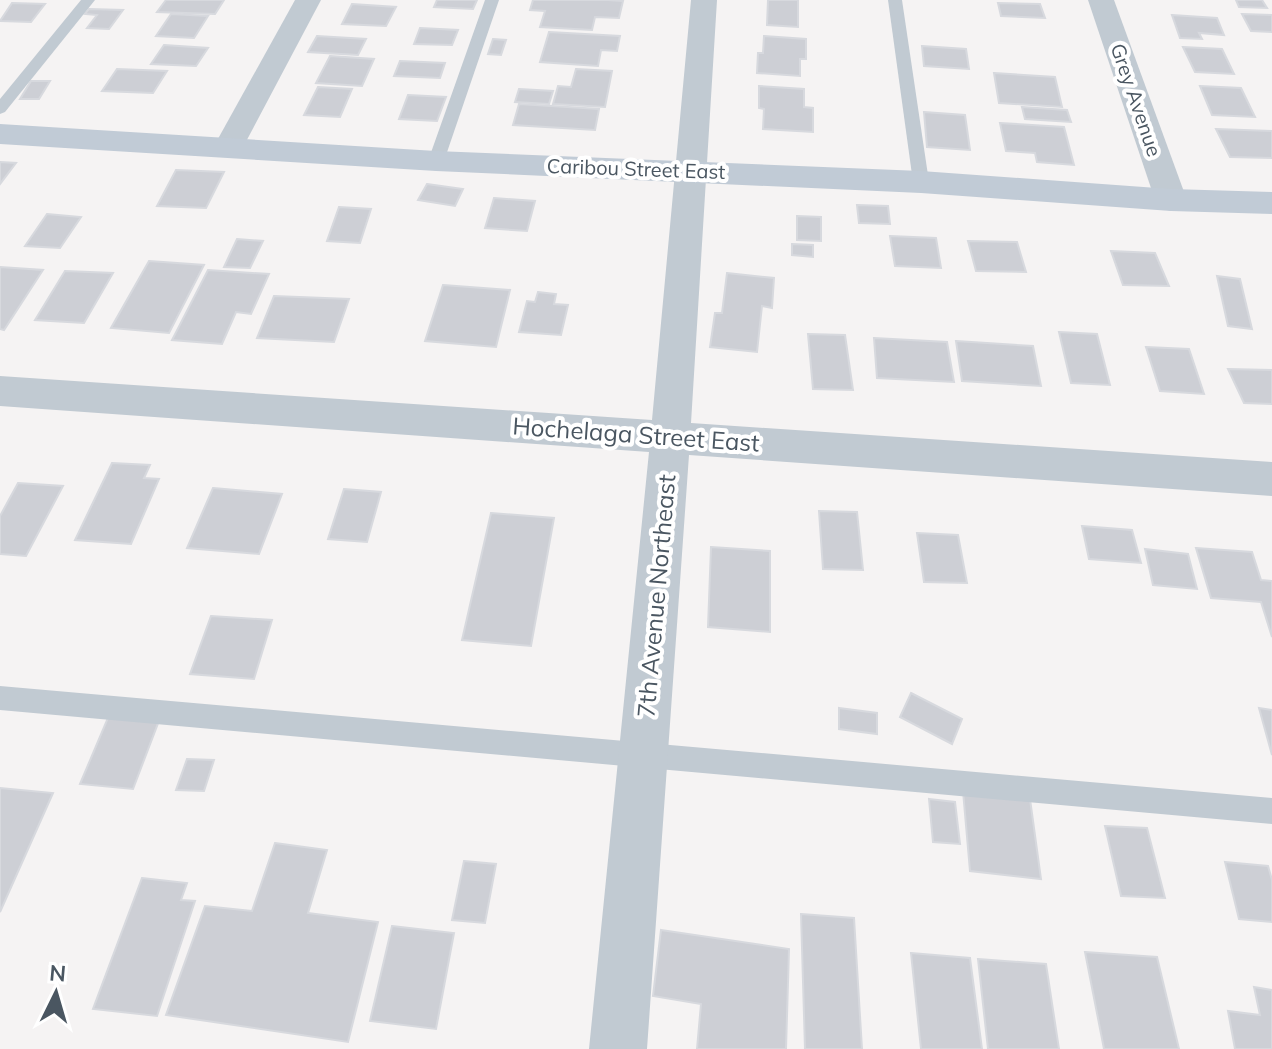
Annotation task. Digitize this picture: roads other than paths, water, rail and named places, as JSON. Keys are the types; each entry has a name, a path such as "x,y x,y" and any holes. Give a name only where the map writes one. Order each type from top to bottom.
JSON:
{"street":[{"path":"229,146 308,0"},
{"name":"7th Avenue Northeast","path":"618,1049 693,171 704,0"},
{"name":"Grey Avenue","path":"1101,0 1171,200"},
{"name":"Caribou Street East","path":"0,134 436,161 921,182 1171,200 1272,203"},
{"name":"Hochelaga Street East","path":"0,391 1272,479"}],"lane":[{"path":"0,109 88,0"},
{"path":"436,161 492,0"},
{"path":"895,0 921,182"},
{"path":"0,698 1272,811"}]}
